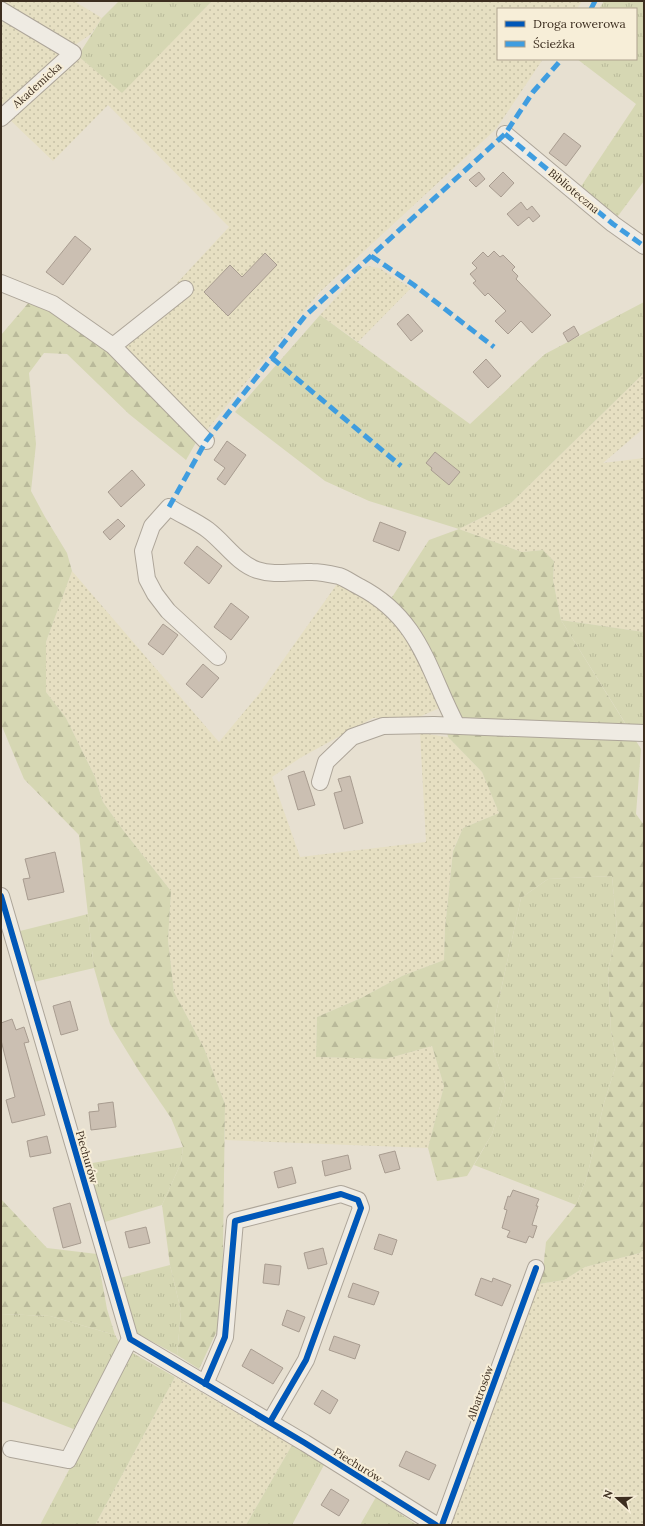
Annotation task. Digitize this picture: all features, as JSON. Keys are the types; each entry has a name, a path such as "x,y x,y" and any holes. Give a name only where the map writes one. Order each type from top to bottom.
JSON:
{"street":[{"name":"Akademicka","path":"1,10 73,53 1,118"},
{"name":"Biblioteczna","path":"505,134 613,224 644,246"},
{"path":"1,284 53,304 113,346 206,441"},
{"path":"113,346 185,289"},
{"path":"218,657 168,611 155,594 147,579 143,551 152,526 169,507 208,530 242,562 257,570 274,574 312,572 340,577 369,592 392,608 411,630 430,665 444,701 457,726"},
{"path":"434,725 444,701"},
{"path":"320,782 326,762 352,737 383,726 434,725 644,733"},
{"name":"Piechurów","path":"1,896 130,1339 270,1422 436,1525"},
{"path":"205,1384 225,1337 235,1221 341,1194 358,1200 361,1208 306,1360 270,1422"},
{"name":"Albatrosów","path":"442,1525 536,1268"},
{"path":"11,1449 68,1460 130,1339"}],"shaded area":[{"path":"1,1 74,1 102,18 91,34 72,47 1,6"},
{"path":"212,1 582,1 578,8 497,8 497,60 542,60 496,129 320,292 206,431 123,346 187,294 177,283 229,227 108,105 53,161 9,119 78,56 122,92"},
{"path":"1,14 65,52 1,105"},
{"path":"367,266 379,268 411,288 358,342 320,315 362,269"},
{"path":"644,373 644,428 603,463 644,458 644,632 561,620 553,580 554,561 543,550 522,552 459,529 511,503"},
{"path":"72,571 219,742 259,694 337,584 385,608 404,633 442,707 419,717 373,718 300,758 272,777 300,857 426,842 420,733 448,737 482,772 499,813 463,828 453,850 445,928 444,960 402,976 361,998 317,1017 316,1057 386,1059 432,1046 444,1086 428,1148 225,1140 225,1104 204,1048 174,992 168,940 171,891 103,802 95,777 66,718 46,692 46,642"},
{"path":"644,1248 644,1525 452,1525 451,1524 539,1284 564,1280 585,1267 640,1253"},
{"path":"175,1377 292,1445 246,1525 95,1525"}],"green space":[{"path":"119,1 212,1 122,93 78,56 102,18"},
{"path":"604,1 644,1 644,181 618,216 580,188 636,104 578,60 637,60 637,8 600,8"},
{"path":"30,301 51,309 109,351 198,439 186,460 129,414 67,354 44,353 29,373 36,444 31,491 67,553 72,571 46,642 46,692 66,718 95,777 103,802 171,891 168,940 174,992 204,1048 225,1104 222,1320 199,1369 177,1355 181,1311 170,1265 162,1205 181,1163 183,1147 171,1118 139,1071 110,1024 94,968 79,835 24,779 1,724 1,335"},
{"path":"644,302 644,373 511,503 459,529 369,501 325,481 235,412 320,315 470,424 545,354"},
{"path":"459,529 522,552 543,550 554,561 553,580 561,620 641,749 636,814 644,825 644,1248 640,1253 585,1267 564,1280 539,1284 543,1270 546,1242 576,1205 587,1177 604,1103 617,1062 611,1031 608,971 617,930 612,876 548,879 521,898 496,1013 493,1050 506,1086 492,1134 467,1176 437,1181 428,1148 444,1086 432,1046 386,1059 316,1057 317,1017 361,998 402,976 444,960 445,928 453,851 463,828 499,813 482,772 448,737 434,665 385,608 429,540"},
{"path":"561,620 644,632 644,729 627,726"},
{"path":"612,876 617,930 608,971 611,1031 617,1062 604,1103 587,1177 576,1205 474,1165 492,1134 506,1086 493,1050 496,1013 521,898 548,879"},
{"path":"88,914 94,968 34,982 20,931"},
{"path":"183,1147 181,1163 162,1205 105,1222 87,1164"},
{"path":"1,1199 47,1248 97,1254 107,1309 115,1335 50,1316 1,1314"},
{"path":"170,1265 181,1311 177,1355 136,1333 120,1278"},
{"path":"1,1314 50,1316 115,1335 119,1342 76,1430 1,1401"},
{"path":"131,1352 175,1377 95,1525 40,1525"},
{"path":"292,1445 324,1465 292,1525 246,1525"},
{"path":"376,1497 417,1525 360,1525"}],"building":[{"path":"564,133 581,146 566,166 549,153"},
{"path":"479,172 485,179 476,187 469,180"},
{"path":"503,172 514,183 501,197 489,186"},
{"path":"521,202 527,210 532,206 540,216 533,222 529,217 518,226 507,214"},
{"path":"75,236 91,249 63,285 46,272"},
{"path":"494,251 500,257 503,255 515,267 512,270 518,276 516,279 551,315 532,333 521,321 508,334 495,321 506,311 488,293 485,296 473,283 476,281 470,274 477,268 472,263 483,252 488,257"},
{"path":"265,253 277,265 228,316 204,292 230,265 242,277"},
{"path":"408,314 423,331 411,341 397,324"},
{"path":"574,326 579,335 568,342 563,333"},
{"path":"486,359 501,376 488,388 473,372"},
{"path":"227,441 246,455 225,485 217,479 225,468 214,460"},
{"path":"435,452 460,472 449,485 431,470 432,468 426,463"},
{"path":"132,470 145,485 121,507 108,492"},
{"path":"118,519 125,526 110,540 103,532"},
{"path":"380,522 406,532 399,551 373,541"},
{"path":"197,546 222,566 209,584 184,563"},
{"path":"231,603 249,617 231,640 214,627"},
{"path":"163,624 178,635 163,655 148,644"},
{"path":"203,664 219,678 202,698 186,684"},
{"path":"304,771 315,805 298,810 288,776"},
{"path":"350,776 363,823 344,829 334,793 342,791 338,779"},
{"path":"55,852 64,892 28,900 23,879 30,878 25,859"},
{"path":"70,1001 78,1030 61,1035 53,1006"},
{"path":"12,1019 16,1030 24,1027 29,1042 24,1043 45,1115 12,1123 6,1100 15,1097 1,1040 1,1023"},
{"path":"113,1102 116,1127 91,1130 89,1112 99,1111 98,1104"},
{"path":"47,1136 51,1153 30,1157 27,1141"},
{"path":"395,1151 400,1169 385,1173 379,1155"},
{"path":"348,1155 351,1169 325,1176 322,1161"},
{"path":"292,1167 296,1183 278,1188 274,1172"},
{"path":"513,1190 539,1199 532,1225 537,1226 533,1238 529,1236 526,1243 507,1237 510,1231 502,1228 507,1210 504,1209 508,1196 510,1197"},
{"path":"70,1203 81,1243 63,1248 53,1208"},
{"path":"146,1227 150,1243 129,1248 125,1232"},
{"path":"379,1234 397,1240 392,1255 374,1249"},
{"path":"323,1248 327,1264 308,1269 304,1253"},
{"path":"265,1264 281,1266 279,1285 263,1283"},
{"path":"481,1278 492,1282 493,1278 511,1285 502,1306 475,1295"},
{"path":"353,1283 379,1292 374,1305 348,1297"},
{"path":"287,1310 305,1317 299,1332 282,1325"},
{"path":"334,1336 360,1345 355,1359 329,1350"},
{"path":"251,1349 283,1368 273,1384 242,1366"},
{"path":"322,1390 338,1400 330,1414 314,1404"},
{"path":"406,1451 436,1465 429,1480 399,1466"},
{"path":"331,1489 349,1500 339,1516 321,1505"}],"marked path":[{"path":"592,8 595,1"},
{"path":"169,507 206,441 305,316 505,134 533,92 561,60"},
{"path":"505,134 613,224 644,246"},
{"path":"371,256 414,285 494,347"},
{"path":"272,358 401,466"}],"cycle path":[{"path":"1,896 130,1339 305,1443 436,1525"},
{"path":"205,1384 225,1337 235,1221 341,1194 358,1200 361,1208 306,1360 270,1422"},
{"path":"442,1525 536,1268"}]}
